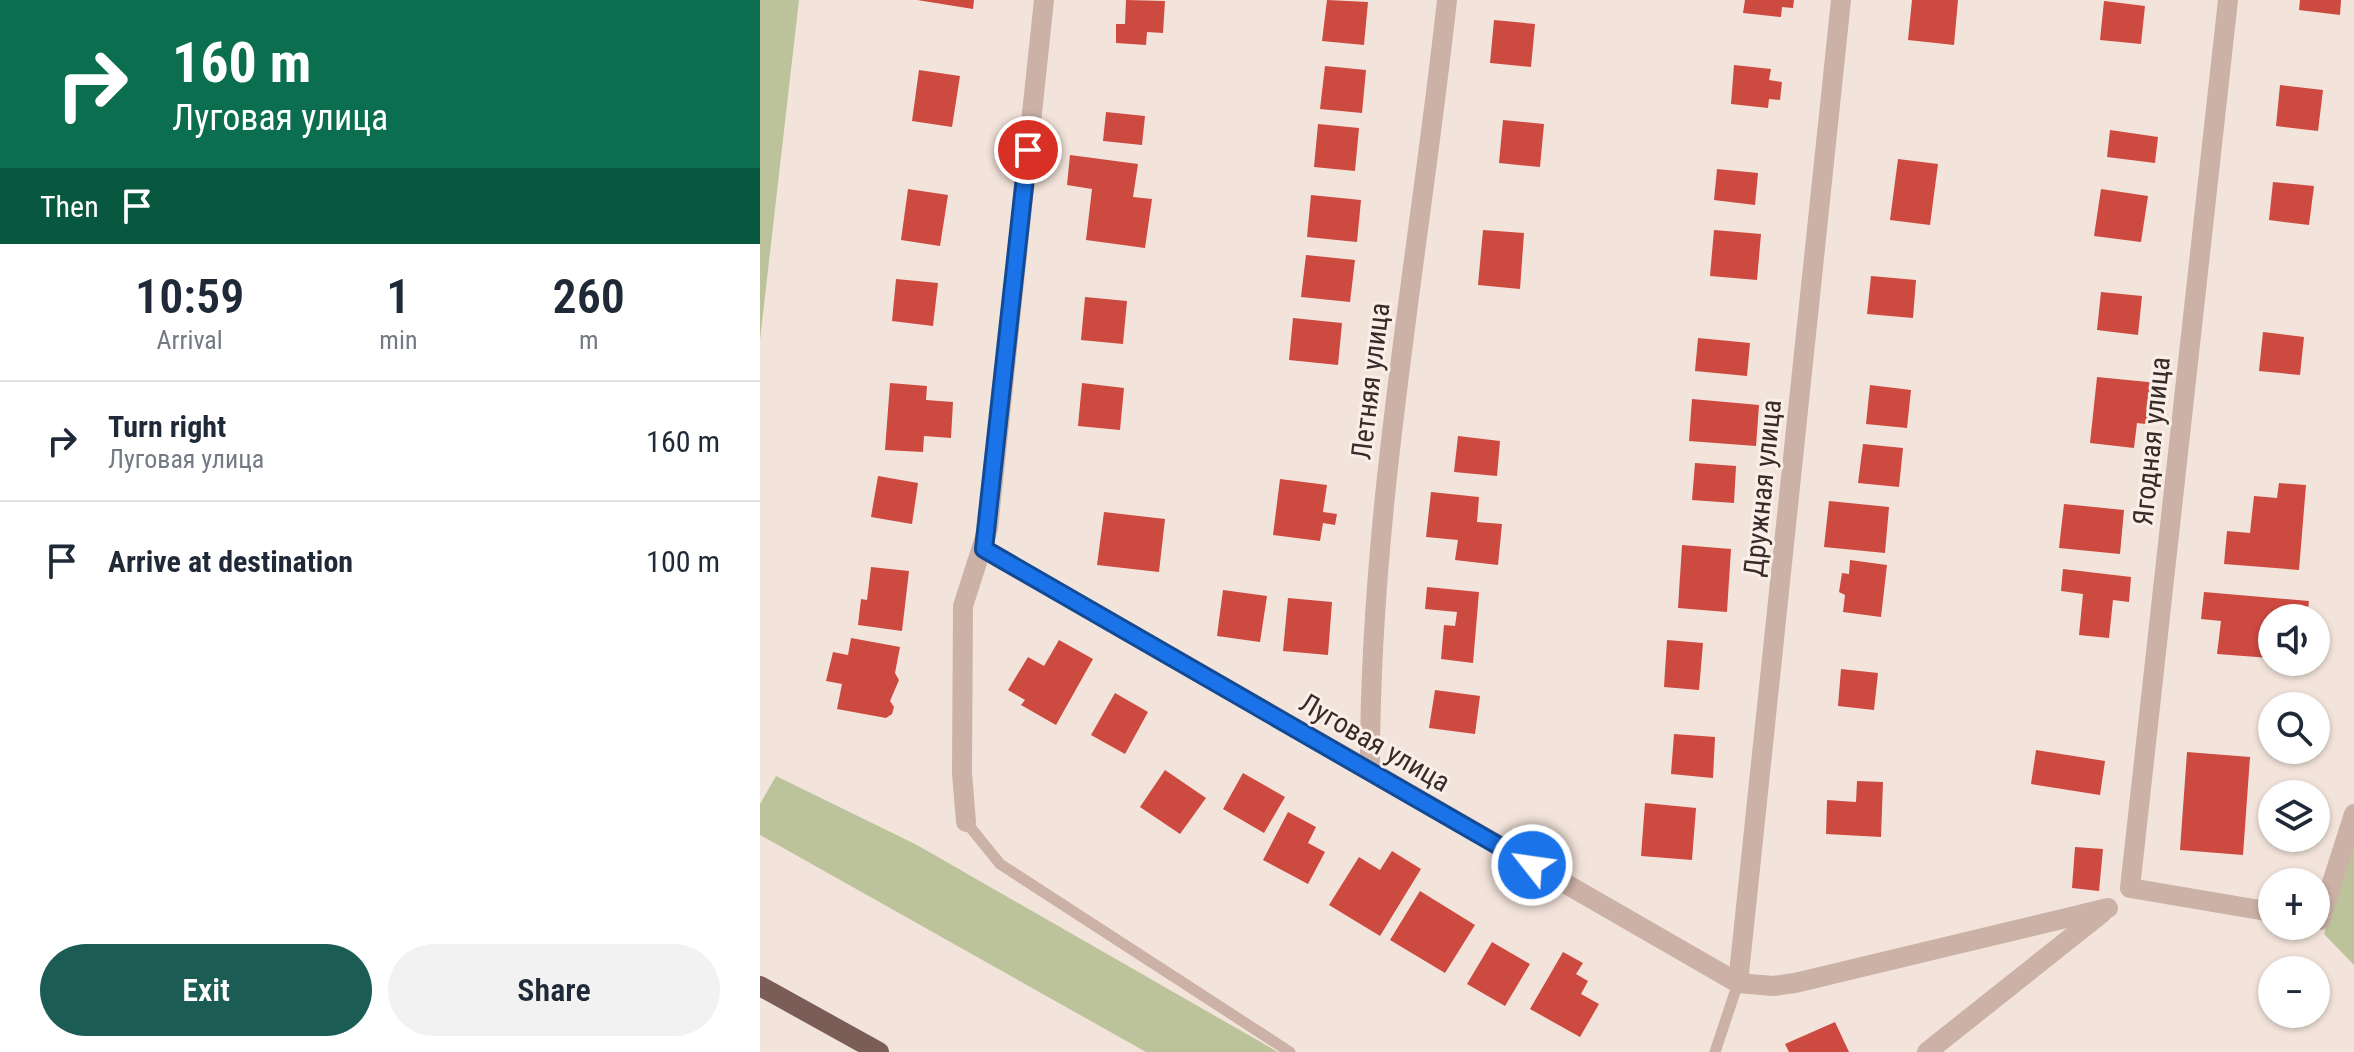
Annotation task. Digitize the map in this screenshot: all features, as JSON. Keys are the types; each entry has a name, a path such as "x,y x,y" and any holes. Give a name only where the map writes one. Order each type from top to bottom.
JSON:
{"main road":[{"path":"760,986 879,1052"}],"street":[{"path":"966,822 962,773 963,606 984,549 1044,0"},
{"name":"Летняя улица","path":"1370,771 1371,651 1378,544 1447,0"},
{"name":"Дружная улица","path":"1738,983 1841,0"},
{"name":"Ягодная улица","path":"2228,0 2130,888 2258,910"},
{"name":"Луговая улица","path":"984,549 1738,983"},
{"path":"2330,889 2354,814"},
{"path":"1738,983 1773,986 1795,983 2108,908 1927,1052"}],"lane":[{"path":"966,822 1000,864 1290,1052"},
{"path":"1715,1052 1738,983"}],"green space":[{"path":"760,0 799,0 760,340"},
{"path":"776,776 917,845 1278,1052 1146,1052 760,835 760,804"},
{"path":"2354,820 2354,965 2330,940 2330,911"}],"building":[{"path":"917,0 974,0 973,9"},
{"path":"1126,0 1165,1 1163,33 1147,32 1146,45 1116,43 1116,24 1125,24"},
{"path":"1327,0 1368,2 1364,45 1322,41"},
{"path":"1745,0 1794,0 1793,8 1782,7 1781,17 1743,13"},
{"path":"1912,0 1958,0 1954,45 1908,40"},
{"path":"2300,0 2341,0 2340,15 2299,10"},
{"path":"2104,1 2145,6 2141,44 2100,40"},
{"path":"1494,20 1535,24 1531,67 1490,63"},
{"path":"1734,65 1771,69 1769,80 1782,82 1780,100 1769,99 1768,108 1731,104"},
{"path":"1325,66 1366,70 1362,113 1320,109"},
{"path":"919,70 960,76 952,127 912,121"},
{"path":"2280,85 2323,90 2318,131 2276,126"},
{"path":"1106,112 1145,116 1142,145 1103,141"},
{"path":"1503,120 1544,124 1540,167 1499,163"},
{"path":"1318,124 1359,128 1355,171 1314,167"},
{"path":"2110,130 2158,137 2155,163 2107,157"},
{"path":"1070,155 1138,164 1133,197 1152,199 1145,248 1086,240 1092,189 1067,185"},
{"path":"1898,159 1938,164 1930,225 1890,220"},
{"path":"1717,169 1758,173 1755,205 1714,200"},
{"path":"2273,182 2314,186 2309,225 2269,220"},
{"path":"908,189 948,195 940,246 901,240"},
{"path":"2101,189 2148,196 2141,242 2094,236"},
{"path":"1311,195 1361,200 1357,242 1307,237"},
{"path":"1483,230 1524,233 1520,289 1478,285"},
{"path":"1714,230 1761,234 1757,280 1710,276"},
{"path":"1306,255 1355,260 1350,302 1301,297"},
{"path":"1871,276 1916,280 1913,318 1867,314"},
{"path":"896,279 938,283 933,326 892,321"},
{"path":"2101,292 2142,296 2138,335 2097,330"},
{"path":"1085,297 1127,301 1123,344 1081,340"},
{"path":"1293,318 1342,323 1338,365 1289,360"},
{"path":"2263,332 2304,337 2300,375 2259,371"},
{"path":"1698,338 1750,343 1747,376 1695,371"},
{"path":"2097,377 2158,383 2154,425 2137,423 2134,448 2090,443"},
{"path":"890,383 927,386 926,400 953,402 951,438 924,436 923,452 885,450"},
{"path":"1082,383 1124,388 1120,430 1078,426"},
{"path":"1870,385 1911,390 1907,428 1866,424"},
{"path":"1692,399 1759,405 1756,446 1689,441"},
{"path":"1458,436 1500,441 1497,476 1454,472"},
{"path":"1863,444 1903,448 1899,487 1858,483"},
{"path":"1695,463 1736,466 1734,503 1692,500"},
{"path":"878,476 918,483 912,524 871,517"},
{"path":"1280,479 1327,485 1323,512 1337,514 1335,525 1323,523 1320,541 1273,535"},
{"path":"2279,483 2306,485 2299,570 2224,564 2227,531 2250,533 2254,496 2277,498"},
{"path":"1431,492 1479,497 1477,522 1502,524 1498,565 1455,560 1458,540 1426,537"},
{"path":"1829,501 1889,507 1885,553 1824,547"},
{"path":"2064,504 2124,510 2120,554 2059,548"},
{"path":"1104,512 1165,519 1159,572 1097,565"},
{"path":"1682,545 1731,549 1727,612 1678,608"},
{"path":"1850,560 1887,565 1881,617 1843,612 1845,595 1839,592 1842,573 1849,574"},
{"path":"871,567 909,571 902,631 858,625 861,599 867,600"},
{"path":"2063,569 2131,577 2129,602 2113,600 2109,638 2079,635 2083,594 2061,591"},
{"path":"1427,587 1479,592 1473,663 1441,659 1444,625 1455,626 1457,612 1425,609"},
{"path":"1223,590 1267,596 1260,642 1217,636"},
{"path":"2204,592 2309,601 2309,604 2258,604 2258,657 2217,654 2221,621 2201,619"},
{"path":"1288,598 1332,602 1328,655 1283,651"},
{"path":"851,638 900,647 895,673 899,680 890,701 894,707 892,714 886,718 837,709 842,684 826,681 833,652 848,655"},
{"path":"1059,640 1093,659 1056,725 1021,705 1025,700 1008,690 1028,657 1044,666"},
{"path":"1667,640 1703,643 1699,690 1664,687"},
{"path":"1841,669 1878,673 1874,710 1838,706"},
{"path":"1435,690 1480,696 1475,734 1429,728"},
{"path":"1115,693 1148,712 1125,754 1091,735"},
{"path":"1674,734 1715,737 1713,778 1671,774"},
{"path":"2036,750 2105,761 2100,795 2031,784"},
{"path":"2187,752 2250,757 2243,855 2180,850"},
{"path":"1165,770 1206,798 1180,834 1140,807"},
{"path":"1243,773 1285,797 1264,833 1223,809"},
{"path":"1857,781 1883,782 1881,837 1826,834 1827,800 1856,802"},
{"path":"1645,803 1696,808 1692,860 1641,856"},
{"path":"1288,812 1316,827 1308,843 1325,852 1308,884 1263,860"},
{"path":"2075,847 2103,849 2099,891 2072,888"},
{"path":"1392,851 1421,869 1380,936 1329,905 1359,857 1380,870"},
{"path":"1420,891 1475,925 1445,973 1390,940"},
{"path":"1492,942 1530,964 1505,1006 1467,984"},
{"path":"1563,952 1583,963 1576,974 1588,981 1581,994 1599,1004 1580,1037 1530,1009"},
{"path":"1835,1022 1849,1052 1789,1052 1785,1044"}],"route":[{"path":"1028,150 984,549 1532,865"}]}
